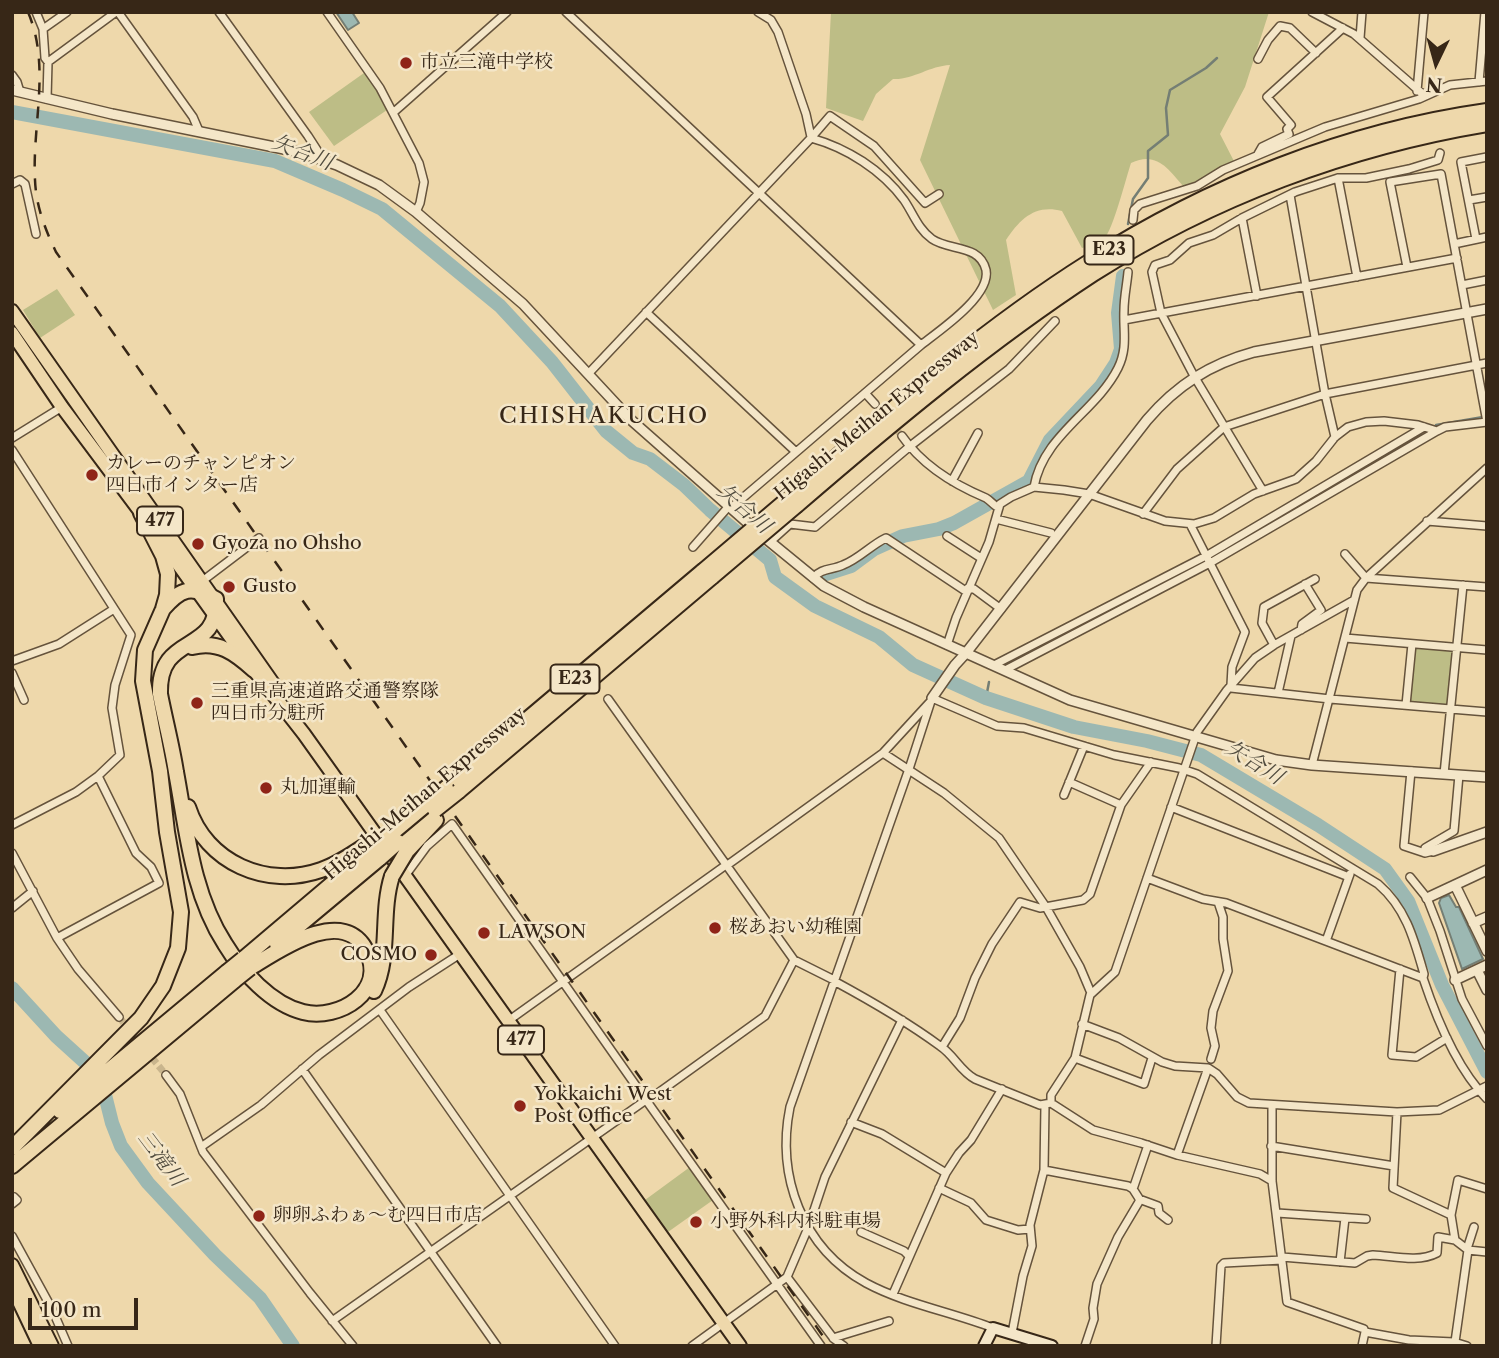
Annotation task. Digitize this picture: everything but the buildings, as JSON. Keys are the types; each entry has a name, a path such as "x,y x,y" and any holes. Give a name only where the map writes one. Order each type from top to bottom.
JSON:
{"highway":[{"name":"Higashi-Meihan Expressway","path":"793,502 870,428 1003,321 1137,233 1245,179 1325,149 1431,120 1487,111"},
{"name":"Higashi-Meihan Expressway","path":"12,1149 57,1115 106,1072 231,976 374,850 434,810 793,502 1058,298 1095,273 1176,227 1258,189 1359,153 1487,124"},
{"name":"477","path":"12,311 198,586 215,618 304,734"},
{"name":"477","path":"12,333 62,407 198,586"},
{"path":"141,513 166,565 168,584 163,609 150,637 143,666 145,696 160,771 195,902 208,933 241,979 271,1006 292,1017 314,1023 335,1022 355,1013 375,989 382,967 385,906 399,876 402,846"},
{"name":"Higashi-Meihan Expressway","path":"456,791 582,686 707,574"},
{"path":"163,609 181,592 198,586 216,599 215,618 203,635 180,649 167,662 160,677 160,694 193,866 204,903 225,946 253,978 282,1003 303,1012 325,1015 343,1010 358,999 368,982 370,966 366,949 359,942 344,933 326,931 246,963"},
{"name":"477","path":"216,599 399,876 460,954 740,1346"},
{"path":"167,662 191,647 209,644 232,652 254,670"},
{"path":"176,769 191,815 202,835 218,853 248,871 272,876 309,874 374,850"},
{"path":"57,1115 106,1072 169,974 178,948 181,912 160,771"},
{"name":"Higashi-Meihan Expressway","path":"374,850 402,846 434,810"},
{"name":"Higashi-Meihan Expressway","path":"12,1166 57,1115"},
{"path":"12,1265 52,1346"},
{"path":"12,1287 40,1346"}],"main road":[{"path":"985,1346 993,1328 1052,1346"}],"street":[{"path":"36,12 43,29 45,58 48,62 47,99"},
{"path":"43,29 67,12"},
{"path":"48,62 117,12 193,117 199,131"},
{"path":"219,12 308,136 317,150 318,158"},
{"path":"327,12 380,88 411,144 424,176 423,192 416,212"},
{"path":"394,111 507,12"},
{"path":"566,12 921,345"},
{"path":"758,12 771,20 778,32 806,114 811,138"},
{"path":"1312,12 1360,38 1425,96"},
{"path":"1360,38 1362,12"},
{"path":"1418,90 1424,12"},
{"path":"1133,220 1134,210 1140,204 1197,186 1258,155 1325,127 1425,96 1450,85 1483,82 1485,12"},
{"path":"1258,59 1280,26 1290,28 1316,53"},
{"path":"1258,155 1262,147 1289,134 1287,129 1291,125 1267,97 1343,28"},
{"path":"12,75 18,82 16,91 318,158 369,180 416,212 523,304 630,419 729,508 813,578 841,596 1070,700 1194,739 1276,760 1312,765 1487,777"},
{"path":"589,373 830,116 874,146 926,203 939,194"},
{"path":"693,547 729,508 968,308 982,284 985,269 982,262 969,250 945,245 928,236 905,201 867,162 811,138"},
{"path":"1263,491 1194,376 1161,313 1152,272 1155,265 1170,260 1189,243 1213,234 1290,195 1338,177 1366,178 1409,169 1438,160 1440,153"},
{"path":"1476,239 1461,162 1487,157"},
{"path":"1005,670 1437,431 1446,427 1487,422 1441,174 1390,183 1407,267"},
{"path":"891,187 901,176"},
{"path":"1338,177 1357,277"},
{"path":"12,184 20,180 25,184 36,234"},
{"path":"1290,195 1335,437"},
{"path":"1469,200 1487,197"},
{"path":"1242,218 1257,296"},
{"path":"1454,244 1487,237"},
{"path":"1124,320 1457,258"},
{"path":"1034,487 1035,478 1054,444 1106,387 1118,367 1125,350 1124,320 1128,272"},
{"path":"1462,285 1487,280"},
{"path":"507,1021 883,753 931,701 955,664 1001,609 1155,410 1194,376 1243,355 1487,309"},
{"path":"646,312 796,452"},
{"path":"770,542 790,524 815,527 909,447 1009,369 1055,321"},
{"path":"1143,514 1177,469 1224,427 1325,394 1487,363"},
{"path":"865,393 875,404"},
{"path":"12,438 62,407"},
{"path":"902,436 909,447 952,481 994,505 1034,487 1088,494 1172,523 1190,524 1214,518 1263,491 1286,484 1301,475 1335,437 1348,427 1384,421 1437,431"},
{"path":"994,666 1208,559 1424,427"},
{"path":"952,481 978,433"},
{"path":"12,450 131,635 115,685 112,708 120,755 76,792 12,825"},
{"path":"1312,765 1357,590 1366,578 1487,468"},
{"path":"947,645 996,519 994,505"},
{"path":"996,519 1051,533"},
{"path":"1427,521 1487,526"},
{"path":"1190,524 1245,632 1233,667 1231,688"},
{"path":"947,536 981,558"},
{"path":"198,586 259,538"},
{"path":"813,578 817,572 842,566 886,538 967,590 974,589 1001,609"},
{"path":"1345,554 1366,578 1487,587"},
{"path":"1274,645 1262,623 1264,607 1315,579"},
{"path":"1301,630 1302,624 1321,610 1305,584"},
{"path":"1444,774 1463,586"},
{"path":"1013,1333 1023,1276 1032,1245 1030,1229 1044,1170 1048,1104 1075,1058 1091,993 1115,972 1194,739 1255,658 1354,600"},
{"path":"12,661 59,644 114,609"},
{"path":"1278,693 1291,636"},
{"path":"1345,638 1487,650"},
{"path":"1406,705 1412,644"},
{"path":"12,673 24,699"},
{"path":"1231,688 1487,712"},
{"path":"608,699 794,960 902,1020 942,1046 966,1074 1048,1104 1093,1130 1177,1155 1260,1174 1272,1181"},
{"path":"931,701 997,726 1024,728 1084,747 1184,768 1235,796 1378,884 1401,909 1416,944 1423,978 1447,1038 1483,1089 1487,1099"},
{"path":"931,701 790,1107 785,1152 796,1203 808,1228 825,1251 844,1268 866,1283 893,1294 993,1328"},
{"path":"1064,795 1084,747"},
{"path":"883,753 944,793 999,838 1046,906 1080,967 1091,993"},
{"path":"942,1046 961,1018 973,983 992,944 1020,902 1040,908 1088,897 1121,804 1151,762"},
{"path":"1410,771 1404,846 1429,852 1487,832"},
{"path":"1429,852 1425,848 1454,831 1459,775"},
{"path":"57,938 159,883 151,867 136,853 98,776"},
{"path":"1069,782 1121,804"},
{"path":"1171,807 1349,877"},
{"path":"399,876 452,824 818,1345"},
{"path":"12,853 57,938 78,969 119,1017"},
{"path":"1326,942 1352,867"},
{"path":"1426,898 1487,870"},
{"path":"1147,877 1423,978"},
{"path":"1410,877 1426,898 1462,999 1487,1046"},
{"path":"1455,885 1487,951"},
{"path":"12,908 33,891"},
{"path":"1211,1059 1215,1046 1211,1028 1213,1011 1228,971 1223,917 1218,902"},
{"path":"1474,923 1487,917"},
{"path":"201,1147 261,1105 302,1069 409,987 460,954"},
{"path":"658,1093 765,1016 794,960"},
{"path":"1455,980 1487,965"},
{"path":"1400,969 1392,1055 1416,1058 1447,1038"},
{"path":"1477,970 1487,990"},
{"path":"380,1010 615,1346"},
{"path":"692,1346 787,1277 808,1228 825,1177 902,1020"},
{"path":"1082,1024 1119,1038 1152,1058 1175,1066 1208,1068 1240,1100 1249,1104 1397,1112 1439,1110 1483,1089"},
{"path":"1075,1058 1144,1084 1152,1058"},
{"path":"1177,1155 1208,1068"},
{"path":"302,1069 497,1346"},
{"path":"166,1075 180,1094 201,1147 353,1346"},
{"path":"893,1294 946,1172 971,1140 1002,1089"},
{"path":"332,1321 646,1100"},
{"path":"1272,1105 1272,1181 1286,1302 1364,1329 1365,1332 1467,1346"},
{"path":"1397,1112 1393,1188 1451,1215"},
{"path":"851,1122 882,1134 946,1172"},
{"path":"1133,1189 1147,1145"},
{"path":"1271,1146 1394,1166"},
{"path":"1044,1170 1128,1186 1139,1199 1158,1206 1159,1213 1168,1220"},
{"path":"1455,1240 1451,1215 1458,1180 1487,1189"},
{"path":"939,1188 971,1203 986,1220 1018,1230 1030,1229"},
{"path":"1085,1346 1094,1319 1097,1284 1139,1199"},
{"path":"1277,1213 1366,1219"},
{"path":"1340,1262 1345,1218"},
{"path":"1454,1343 1468,1249 1474,1227"},
{"path":"861,1232 908,1255"},
{"path":"12,1236 52,1309 68,1346"},
{"path":"1216,1346 1221,1266 1224,1264 1282,1259 1356,1263 1373,1255 1423,1258 1437,1253 1438,1237 1455,1240 1468,1249 1487,1252"},
{"path":"787,1277 833,1338 844,1346"},
{"path":"833,1338 889,1321"},
{"path":"1362,1346 1365,1332"}],"green space":[{"path":"831,12 1269,12 1245,87 1220,134 1237,167 1184,187 1167,168 1155,161 1148,159 1131,163 1108,234 1099,243 1082,248 1062,211 1052,209 1029,215 1006,240 1016,295 993,310 920,160 950,65 893,79 876,94 863,121 826,108"},
{"path":"364,73 387,110 334,146 309,112"},
{"path":"57,289 75,315 40,338 23,310"},
{"path":"1417,647 1452,650 1454,653 1449,702 1446,705 1409,700"},
{"path":"690,1167 713,1200 668,1232 645,1200"}],"water":[{"path":"336,12 352,12 359,23 348,30"},
{"path":"1449,895 1456,907 1459,907 1483,959 1462,969 1439,903 1441,898"}],"waterway":[{"path":"1128,224 1133,199 1148,178 1148,151 1168,135 1166,108 1170,90 1217,58"},
{"name":"矢合川","path":"12,112 275,161 382,209 500,306 552,362 606,431 633,453 650,459 684,485 770,560 775,577 815,606 879,637 913,665 986,698 1074,727 1201,755 1318,825 1385,869 1408,901 1442,985 1487,1072"},
{"path":"826,574 851,566 874,549 903,536 939,529 954,523 1029,481 1050,440 1101,386 1116,363 1121,349 1118,313 1123,276"},
{"path":"1436,425 1483,417"},
{"path":"1371,466 1421,434"},
{"path":"1231,545 1271,523"},
{"path":"1010,663 1161,583"},
{"path":"986,698 989,682"},
{"name":"三滝川","path":"12,988 56,1036 88,1065 103,1087 121,1146 148,1183 215,1255 260,1298 293,1346"}],"tunnel":[{"path":"875,404 902,436"},
{"path":"119,1017 166,1075"}],"railway":[{"path":"28,12 35,32 40,74 35,159 37,199 56,252 830,1346"}],"place":[{"name":"市立三滝中学校","path":"406,63"},
{"name":"カレーのチャンピオン 四日市インター店","path":"92,475"},
{"name":"Gyoza no Ohsho","path":"198,544"},
{"name":"Gusto","path":"229,587"},
{"name":"三重県高速道路交通警察隊 四日市分駐所","path":"197,703"},
{"name":"丸加運輸","path":"266,788"},
{"name":"桜あおい幼稚園","path":"715,928"},
{"name":"LAWSON","path":"484,933"},
{"name":"COSMO","path":"431,955"},
{"name":"Yokkaichi West Post Office","path":"520,1106"},
{"name":"卵卵ふわぁ～む四日市店","path":"259,1216"},
{"name":"小野外科内科駐車場","path":"696,1222"}],"district":[{"name":"CHISHAKUCHO","path":"604,416"}]}
